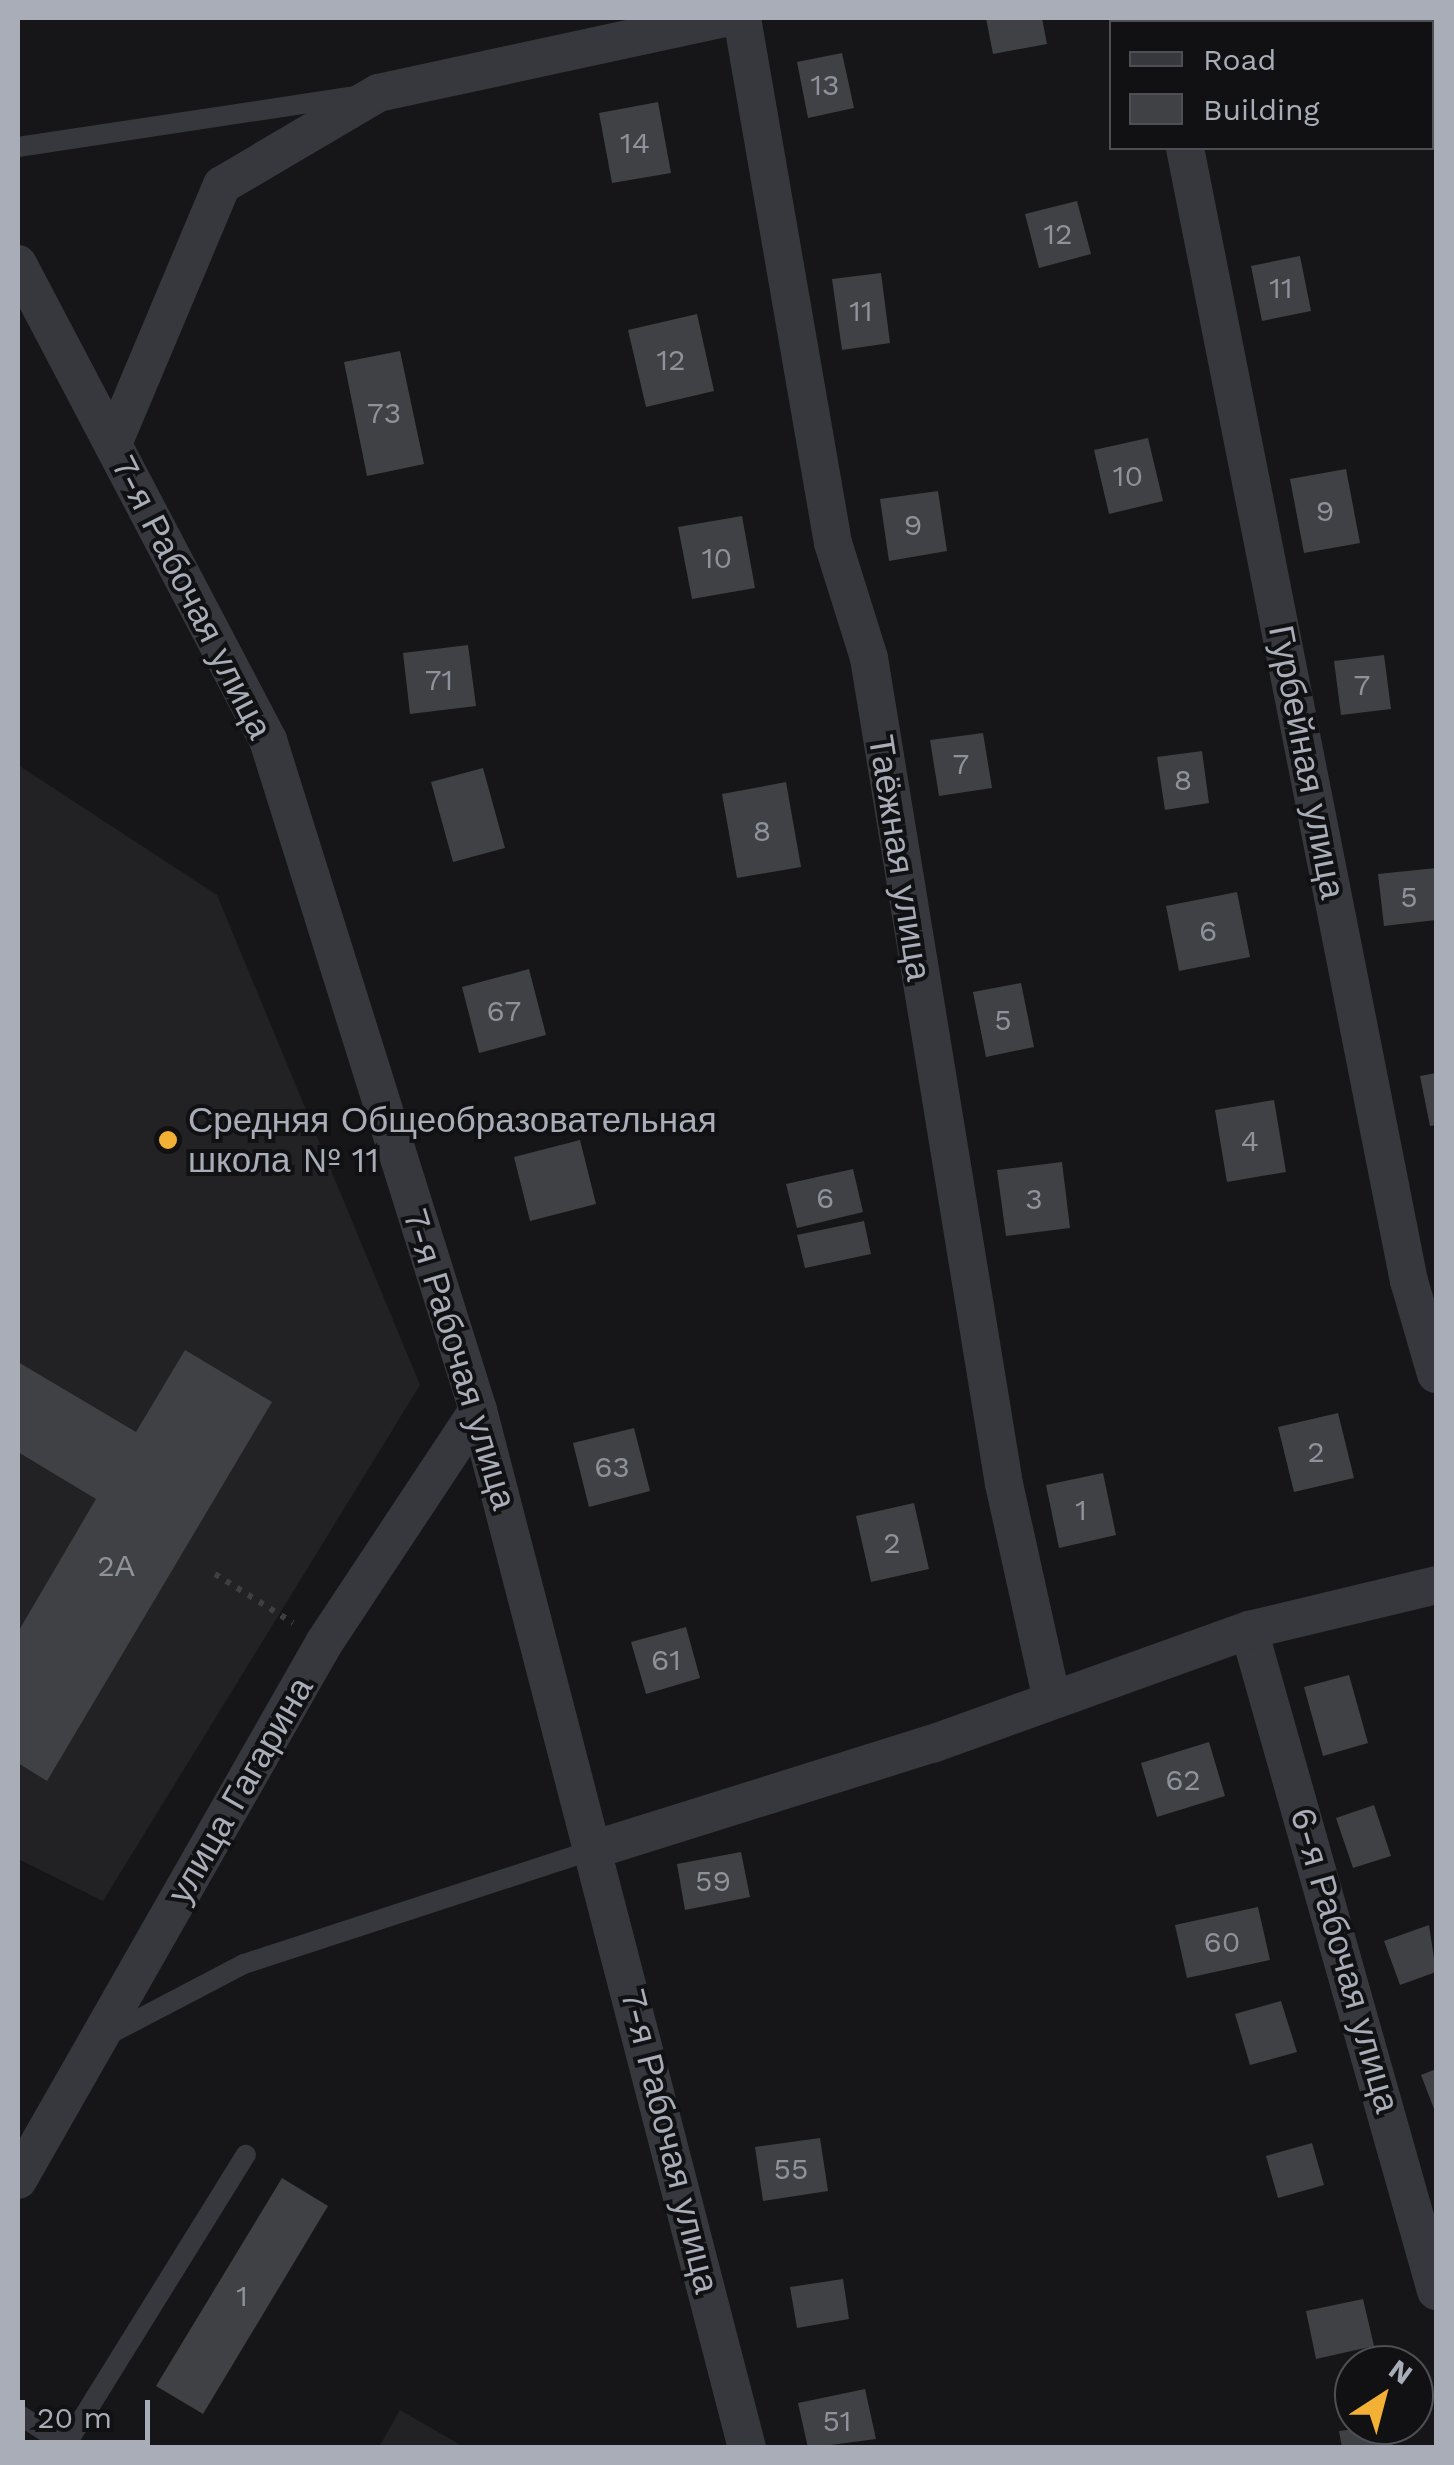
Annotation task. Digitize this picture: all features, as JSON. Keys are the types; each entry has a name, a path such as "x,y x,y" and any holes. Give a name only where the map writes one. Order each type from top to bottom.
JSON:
{"street":[{"path":"113,444 222,186 378,93 725,18"},
{"name":"Таёжная улица","path":"742,18 833,543 868,658 1004,1484 1052,1700"},
{"name":"Гурбейная улица","path":"1185,150 1405,1262 1436,1374"},
{"name":"7-я Рабочая улица","path":"18,264 268,740 478,1410 596,1849 747,2448"},
{"name":"улица Гагарина","path":"18,2180 324,1643 478,1410"},
{"path":"596,1849 1052,1700 1249,1630 1436,1585"},
{"name":"6-я Рабочая улица","path":"1249,1630 1436,2291"}],"lane":[{"path":"18,147 378,93"},
{"path":"97,2040 244,1964 596,1849"},
{"path":"18,2414 67,2446 246,2155"}],"path":[{"path":"215,1574 324,1643"}],"shaded area":[{"name":"Средняя Общеобразовательная школа № 11","path":"18,765 217,895 420,1385 103,1901 18,1859"},
{"path":"400,2410 464,2447 379,2447"}],"building":[{"path":"986,18 1042,18 1047,44 993,54"},
{"path":"842,53 854,108 808,118 797,62"},
{"path":"658,102 671,173 612,183 599,113"},
{"path":"1077,201 1091,254 1039,268 1025,214"},
{"path":"1300,256 1311,311 1262,321 1251,266"},
{"path":"881,273 890,343 842,350 832,279"},
{"path":"697,314 714,391 646,407 628,330"},
{"path":"400,351 424,464 367,476 344,362"},
{"path":"1148,438 1163,501 1109,514 1094,450"},
{"path":"1346,469 1360,543 1304,553 1290,479"},
{"path":"938,491 947,551 889,561 880,499"},
{"path":"742,516 755,588 692,599 678,527"},
{"path":"468,645 476,706 410,714 403,653"},
{"path":"1384,655 1391,709 1341,715 1334,661"},
{"path":"983,733 992,788 939,796 930,740"},
{"path":"1202,751 1209,803 1165,810 1157,757"},
{"path":"483,768 505,848 453,862 431,782"},
{"path":"786,782 801,867 737,878 722,794"},
{"path":"1436,868 1436,920 1384,926 1378,874"},
{"path":"1237,892 1250,957 1179,971 1166,906"},
{"path":"529,969 546,1035 479,1053 462,987"},
{"path":"1021,983 1034,1047 986,1057 973,992"},
{"path":"1436,1073 1436,1125 1430,1126 1420,1076"},
{"path":"1274,1100 1286,1172 1227,1182 1215,1110"},
{"path":"580,1140 596,1204 530,1221 514,1157"},
{"path":"1062,1162 1070,1228 1006,1236 997,1170"},
{"path":"853,1169 863,1212 797,1228 786,1184"},
{"path":"864,1221 871,1254 805,1268 797,1235"},
{"path":"185,1350 272,1402 47,1781 18,1763 18,1632 96,1499 18,1452 18,1362 136,1432"},
{"path":"1338,1413 1354,1478 1294,1492 1278,1427"},
{"path":"634,1428 650,1491 589,1507 573,1443"},
{"path":"1103,1473 1116,1535 1059,1548 1046,1485"},
{"path":"914,1503 929,1569 871,1582 856,1516"},
{"path":"686,1627 700,1678 646,1694 631,1642"},
{"path":"1349,1675 1368,1743 1323,1756 1304,1687"},
{"path":"1209,1742 1225,1796 1157,1817 1141,1763"},
{"path":"1374,1805 1391,1856 1353,1868 1336,1818"},
{"path":"741,1852 750,1897 685,1910 677,1864"},
{"path":"1258,1907 1270,1960 1187,1978 1175,1925"},
{"path":"1429,1925 1436,1972 1400,1985 1384,1941"},
{"path":"1281,2001 1297,2052 1250,2065 1235,2014"},
{"path":"1436,2069 1436,2114 1421,2075"},
{"path":"820,2138 828,2191 763,2201 755,2147"},
{"path":"1312,2143 1324,2185 1278,2198 1266,2156"},
{"path":"282,2178 328,2206 203,2414 156,2386"},
{"path":"843,2279 849,2319 797,2328 790,2287"},
{"path":"1363,2299 1374,2345 1334,2345 1334,2355 1316,2359 1306,2311"},
{"path":"865,2389 876,2439 808,2448 798,2403"},
{"path":"1341,2445 1393,2448 1342,2448"}],"place":[{"name":"Средняя Общеобразовательная школа № 11","path":"168,1140"}]}
